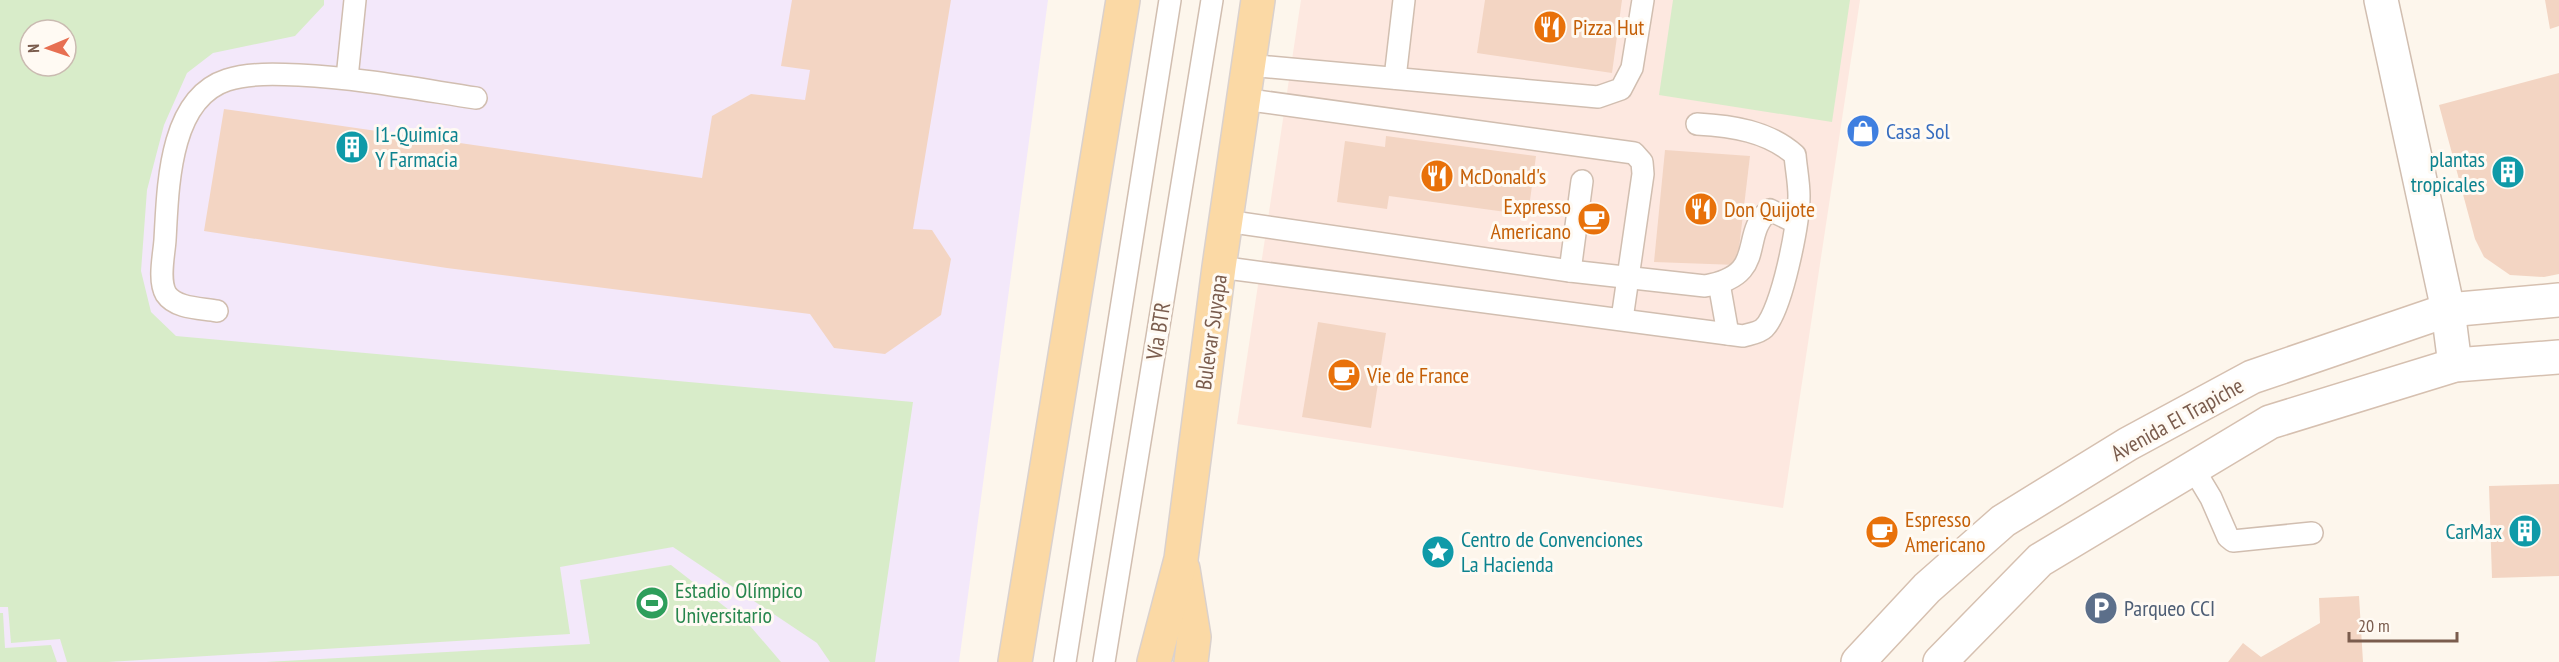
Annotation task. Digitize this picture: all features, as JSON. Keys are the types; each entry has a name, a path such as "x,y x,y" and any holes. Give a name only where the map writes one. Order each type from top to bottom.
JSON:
{"main road":[{"path":"1015,662 1123,0"},
{"name":"Bulevar Suyapa","path":"1154,662 1181,559 1219,267 1258,0"},
{"path":"2381,0 2448,310 2455,365"},
{"name":"Avenida El Trapiche","path":"1858,662 1927,588 2003,521 2128,444 2252,377 2448,310 2559,300"},
{"path":"1940,662 2040,560 2270,422 2455,365 2559,357"},
{"path":"1181,559 1194,637 1191,662"}],"lane":[{"path":"347,78 355,0"},
{"name":"Vía BTR","path":"1065,662 1170,0"},
{"name":"Vía BTR","path":"1104,662 1212,0"},
{"path":"1395,78 1404,0"},
{"path":"1248,65 1598,97 1621,88 1632,68 1643,0"},
{"path":"217,311 179,304 166,294 162,275 169,171 183,125 201,94 226,80 268,74 347,78 476,98"},
{"path":"1243,99 1634,153 1642,162 1643,174 1622,319"},
{"path":"1219,267 1743,336 1763,330 1774,316 1783,290 1799,198 1795,155 1781,142 1753,133 1730,126 1697,124"},
{"path":"1570,271 1582,181"},
{"path":"1226,221 1570,271 1705,286 1719,283 1742,271 1762,216 1770,210 1795,222"},
{"path":"1719,283 1728,334"},
{"path":"2193,468 2211,498 2228,537 2233,541 2312,533"}],"shaded area":[{"path":"0,0 1048,0 959,662 0,662"},
{"path":"1301,0 1860,0 1783,508 1237,424"}],"green space":[{"path":"0,0 324,0 324,5 295,36 213,53 187,73 164,125 147,190 141,271 151,312 176,336 913,402 875,662 830,662 817,643 673,547 560,567 570,634 108,662 67,662 60,639 11,643 8,607 0,607"},
{"path":"1673,0 1850,0 1832,122 1659,95"},
{"name":"Estadio Olímpico Universitario","path":"671,565 751,627 781,662 266,662 590,644 580,580"},
{"path":"0,613 3,613 5,648 51,645 57,662 0,662"}],"building":[{"name":"I1-Quimica Y Farmacia","path":"792,0 951,0 913,229 932,230 951,259 941,315 885,354 834,348 810,314 447,268 204,231 224,109 702,178 712,116 751,94 805,100 810,70 781,66"},
{"name":"Pizza Hut","path":"1485,0 1622,0 1612,73 1477,53"},
{"path":"2545,0 2559,0 2559,26 2550,29"},
{"name":"plantas tropicales","path":"2559,73 2559,274 2544,277 2510,275 2484,257 2475,239 2439,105"},
{"name":"McDonald's","path":"1386,136 1536,156 1528,215 1389,196 1387,209 1337,202 1345,141 1385,147"},
{"name":"Don Quijote","path":"1665,150 1750,156 1737,265 1654,262"},
{"name":"Vie de France","path":"1318,322 1386,333 1371,428 1302,417"},
{"name":"CarMax","path":"2559,484 2559,576 2492,578 2489,486"},
{"path":"2359,596 2363,662 2228,662 2243,643 2261,657 2320,623 2319,598"}],"place":[{"name":"Pizza Hut","path":"1550,27"},
{"name":"Casa Sol","path":"1863,131"},
{"name":"I1-Quimica Y Farmacia","path":"352,147"},
{"name":"plantas tropicales","path":"2508,172"},
{"name":"McDonald's","path":"1437,176"},
{"name":"Don Quijote","path":"1701,209"},
{"name":"Expresso Americano","path":"1594,219"},
{"name":"Vie de France","path":"1344,375"},
{"name":"CarMax","path":"2525,531"},
{"name":"Espresso Americano","path":"1882,532"},
{"name":"Centro de Convenciones La Hacienda","path":"1438,552"},
{"name":"Estadio Olímpico Universitario","path":"652,603"},
{"name":"Parqueo CCI","path":"2101,608"}]}
